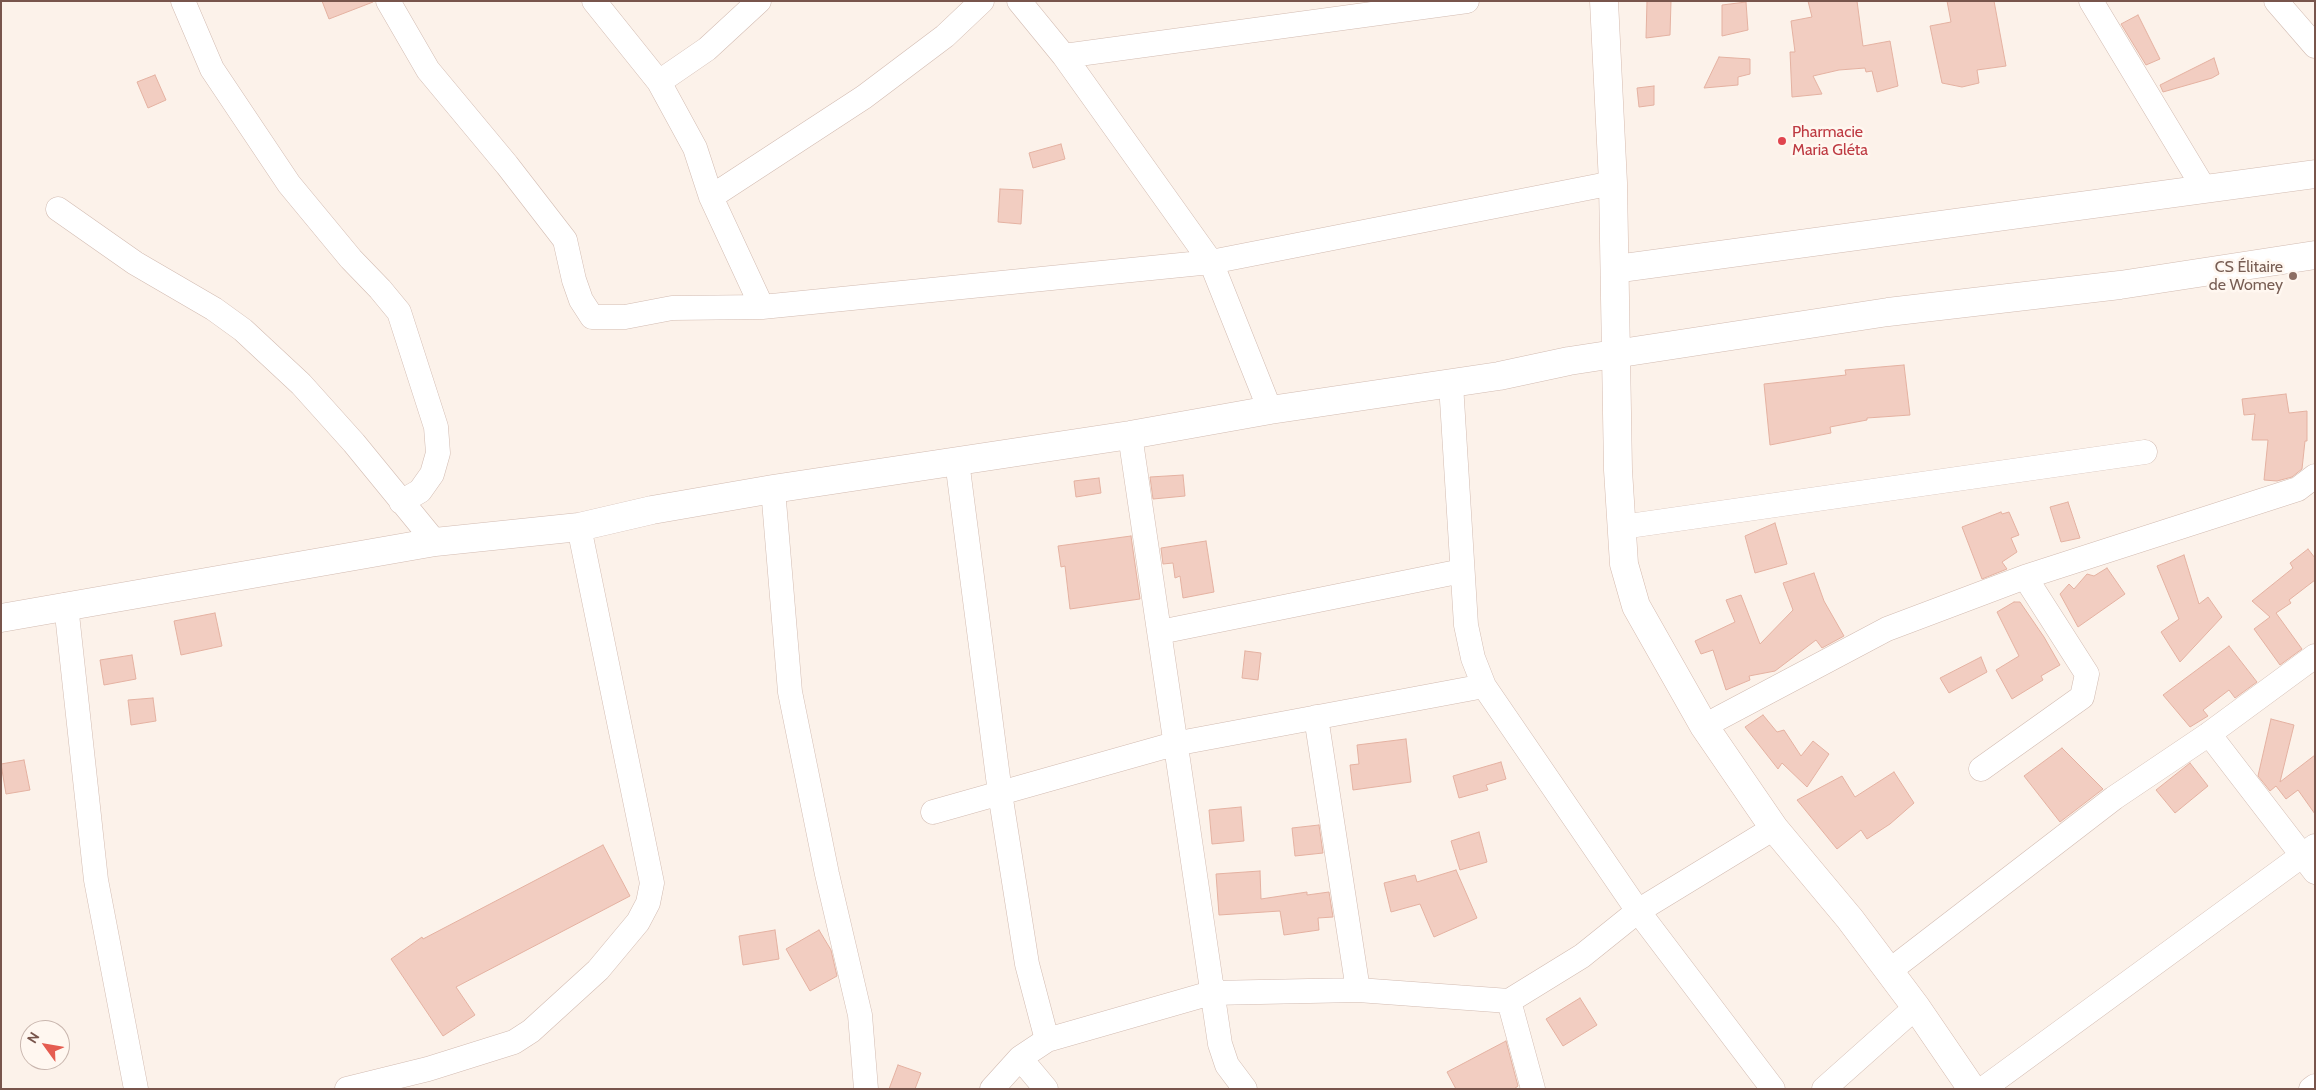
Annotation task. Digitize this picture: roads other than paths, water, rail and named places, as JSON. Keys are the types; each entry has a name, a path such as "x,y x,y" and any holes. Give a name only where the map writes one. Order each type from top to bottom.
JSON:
{"street":[{"path":"183,1 212,69 289,184 350,259 380,289 399,312 436,428 438,453 432,474 424,485 420,490 401,502"},
{"path":"388,1 428,70 507,165 565,240 574,280 581,300 592,317 625,317 672,308 762,307 1211,262 1613,183"},
{"path":"594,1 659,82 695,148 711,197 762,307"},
{"path":"659,82 707,49 759,1"},
{"path":"711,197 864,96 945,36 982,1"},
{"path":"1019,1 1064,56 1211,262 1270,410"},
{"path":"1064,56 1466,1"},
{"path":"1604,1 1613,183 1618,470 1624,564 1636,606 1704,726 1774,828 1850,919 1916,1008 1972,1089"},
{"path":"2091,1 2205,190"},
{"path":"2276,1 2315,46"},
{"path":"1615,269 2315,174"},
{"path":"58,209 135,263 214,309 243,330 301,384 354,443 435,542"},
{"path":"1,618 66,605 435,542 579,527 652,510 773,489 1130,435 1270,410 1451,384 1617,353 1888,312 2120,285 2315,256"},
{"path":"1451,384 1466,625 1473,658 1484,686 1638,911 1773,1089"},
{"path":"1130,435 1211,993 1220,1044 1227,1065 1245,1089"},
{"path":"1622,527 2145,452"},
{"path":"957,461 1000,794 1027,964 1047,1040"},
{"path":"1704,726 1887,628 2026,577 2298,489 2315,476"},
{"path":"773,489 790,692 860,1016 866,1089"},
{"path":"347,1089 428,1069 514,1042 531,1031 598,970 638,922 648,903 652,883 579,527"},
{"path":"1160,632 1462,571"},
{"path":"1980,769 2082,696 2087,674 2026,577"},
{"path":"66,605 96,880 136,1089"},
{"path":"1888,972 2114,798 2209,734 2315,656"},
{"path":"933,812 1174,744 1484,686"},
{"path":"1316,717 1358,990"},
{"path":"1983,1089 2311,857 2209,734"},
{"path":"992,1089 1020,1058 1047,1040 1211,993 1358,990 1509,1001 1582,956 1638,911 1774,828"},
{"path":"1509,1001 1533,1089"},
{"path":"1824,1089 1916,1008"},
{"path":"1020,1058 1046,1089"},
{"path":"2311,1089 2315,1086"}],"place":[{"name":"Pharmacie Maria Gléta","path":"1782,141"},
{"name":"CS Élitaire de Womey","path":"2293,276"}]}
